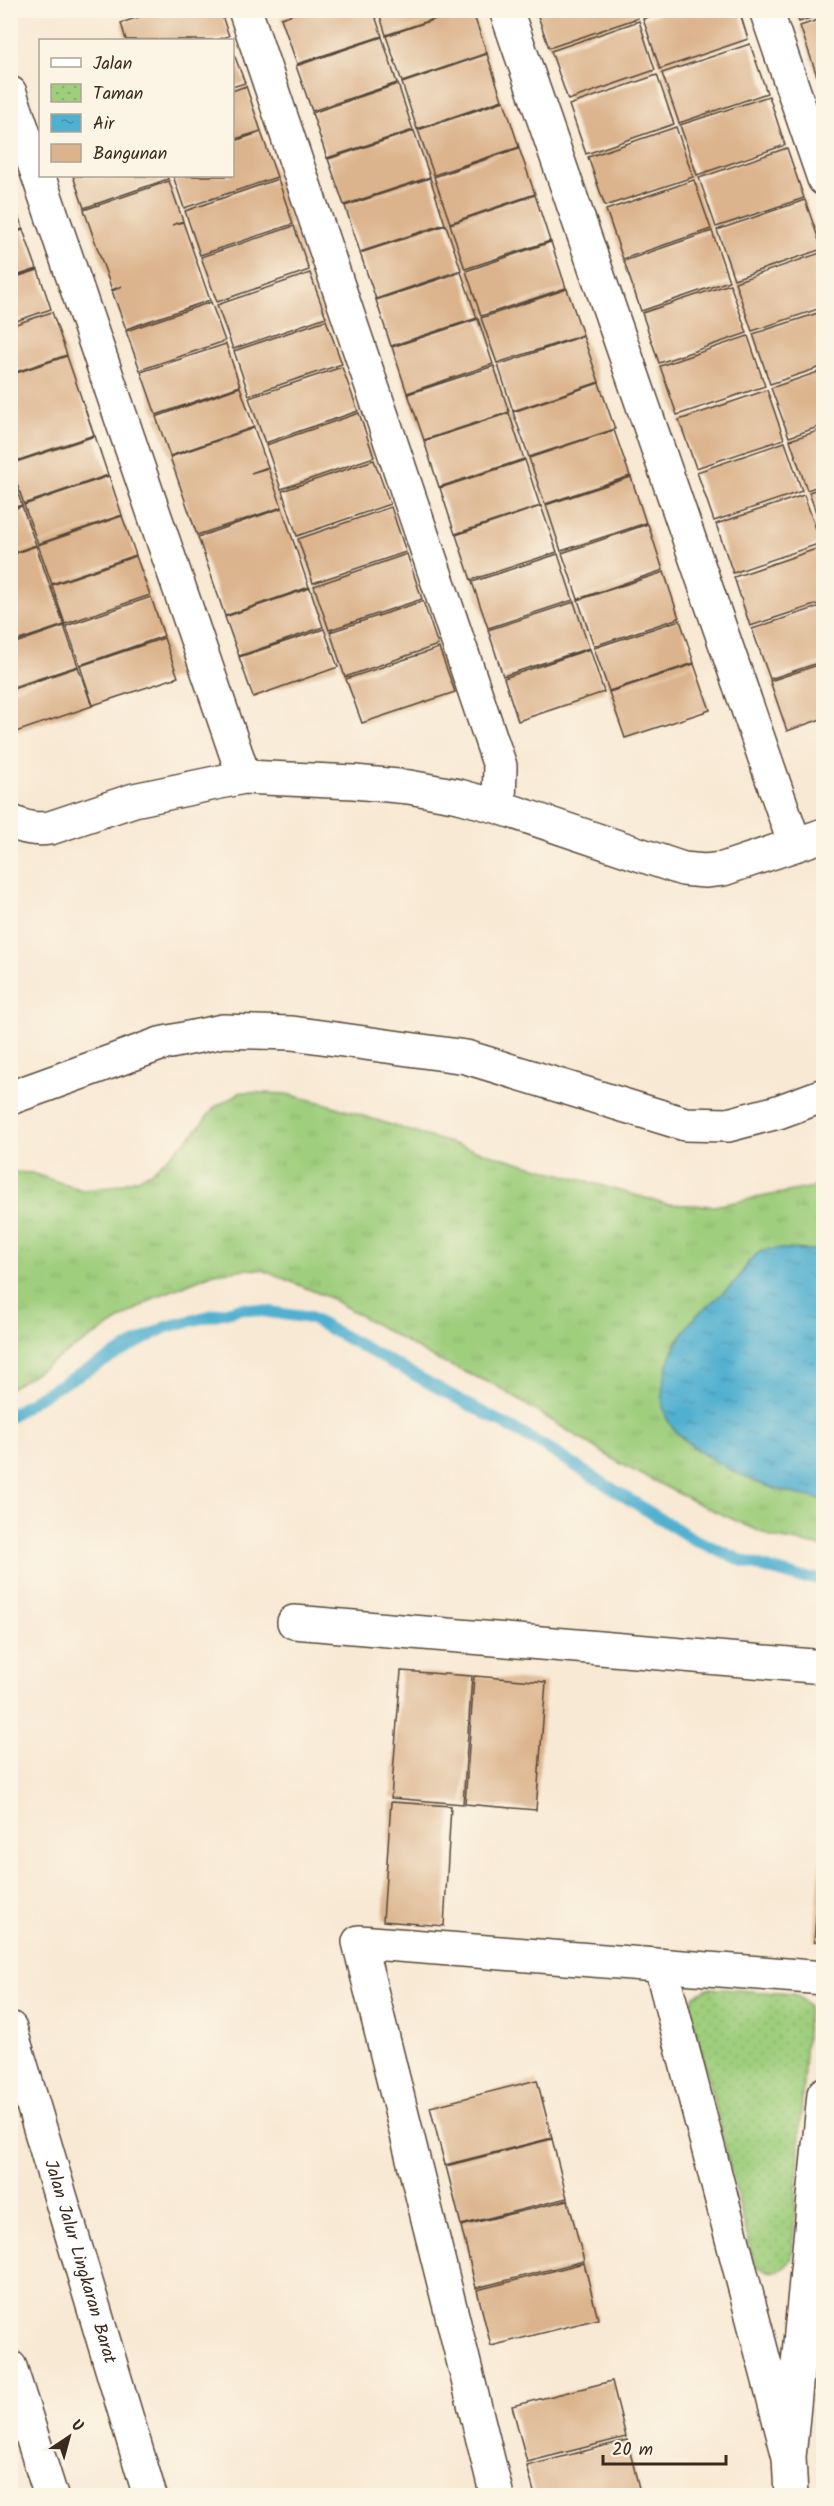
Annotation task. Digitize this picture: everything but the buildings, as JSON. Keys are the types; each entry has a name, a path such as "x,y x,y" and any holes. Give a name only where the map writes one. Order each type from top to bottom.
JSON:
{"street":[{"path":"244,10 500,766 499,807"},
{"path":"10,821 22,827 38,830 50,828 134,800 244,777 409,787 499,807 683,869 723,869 809,840 506,10"},
{"path":"766,10 824,179"},
{"path":"10,93 244,777"},
{"path":"10,1098 160,1044 223,1031 292,1033 466,1057 685,1124 728,1125 778,1112 824,1095"},
{"path":"294,1622 824,1667"},
{"path":"497,2496 359,1942 824,1978"},
{"path":"661,1967 789,2457"},
{"name":"Jalan Jalur Lingkaran Barat","path":"10,2028 150,2496"},
{"path":"791,2496 789,2457 824,2094"},
{"path":"10,2367 51,2496"}],"green space":[{"path":"241,1092 286,1094 320,1102 429,1137 667,1204 714,1206 814,1187 823,1183 823,1248 816,1250 778,1249 750,1260 736,1281 700,1312 676,1342 663,1388 664,1409 770,1487 823,1500 823,1547 772,1537 699,1504 621,1464 495,1385 437,1360 330,1298 263,1270 247,1269 214,1273 156,1297 11,1388 11,1172 32,1173 82,1190 111,1187 140,1178 155,1169 193,1134 215,1107"},
{"path":"707,1988 793,1994 808,2005 792,2258 779,2270 764,2270 754,2263 690,2006 694,1997"}],"water":[{"path":"824,1248 823,1500 758,1483 701,1453 678,1434 670,1424 664,1411 662,1397 668,1365 682,1334 700,1312 735,1282 757,1254 767,1250"}],"waterway":[{"path":"10,1416 42,1395 166,1327 242,1308 310,1318 537,1442 693,1539 743,1561 797,1577 824,1579"}]}
